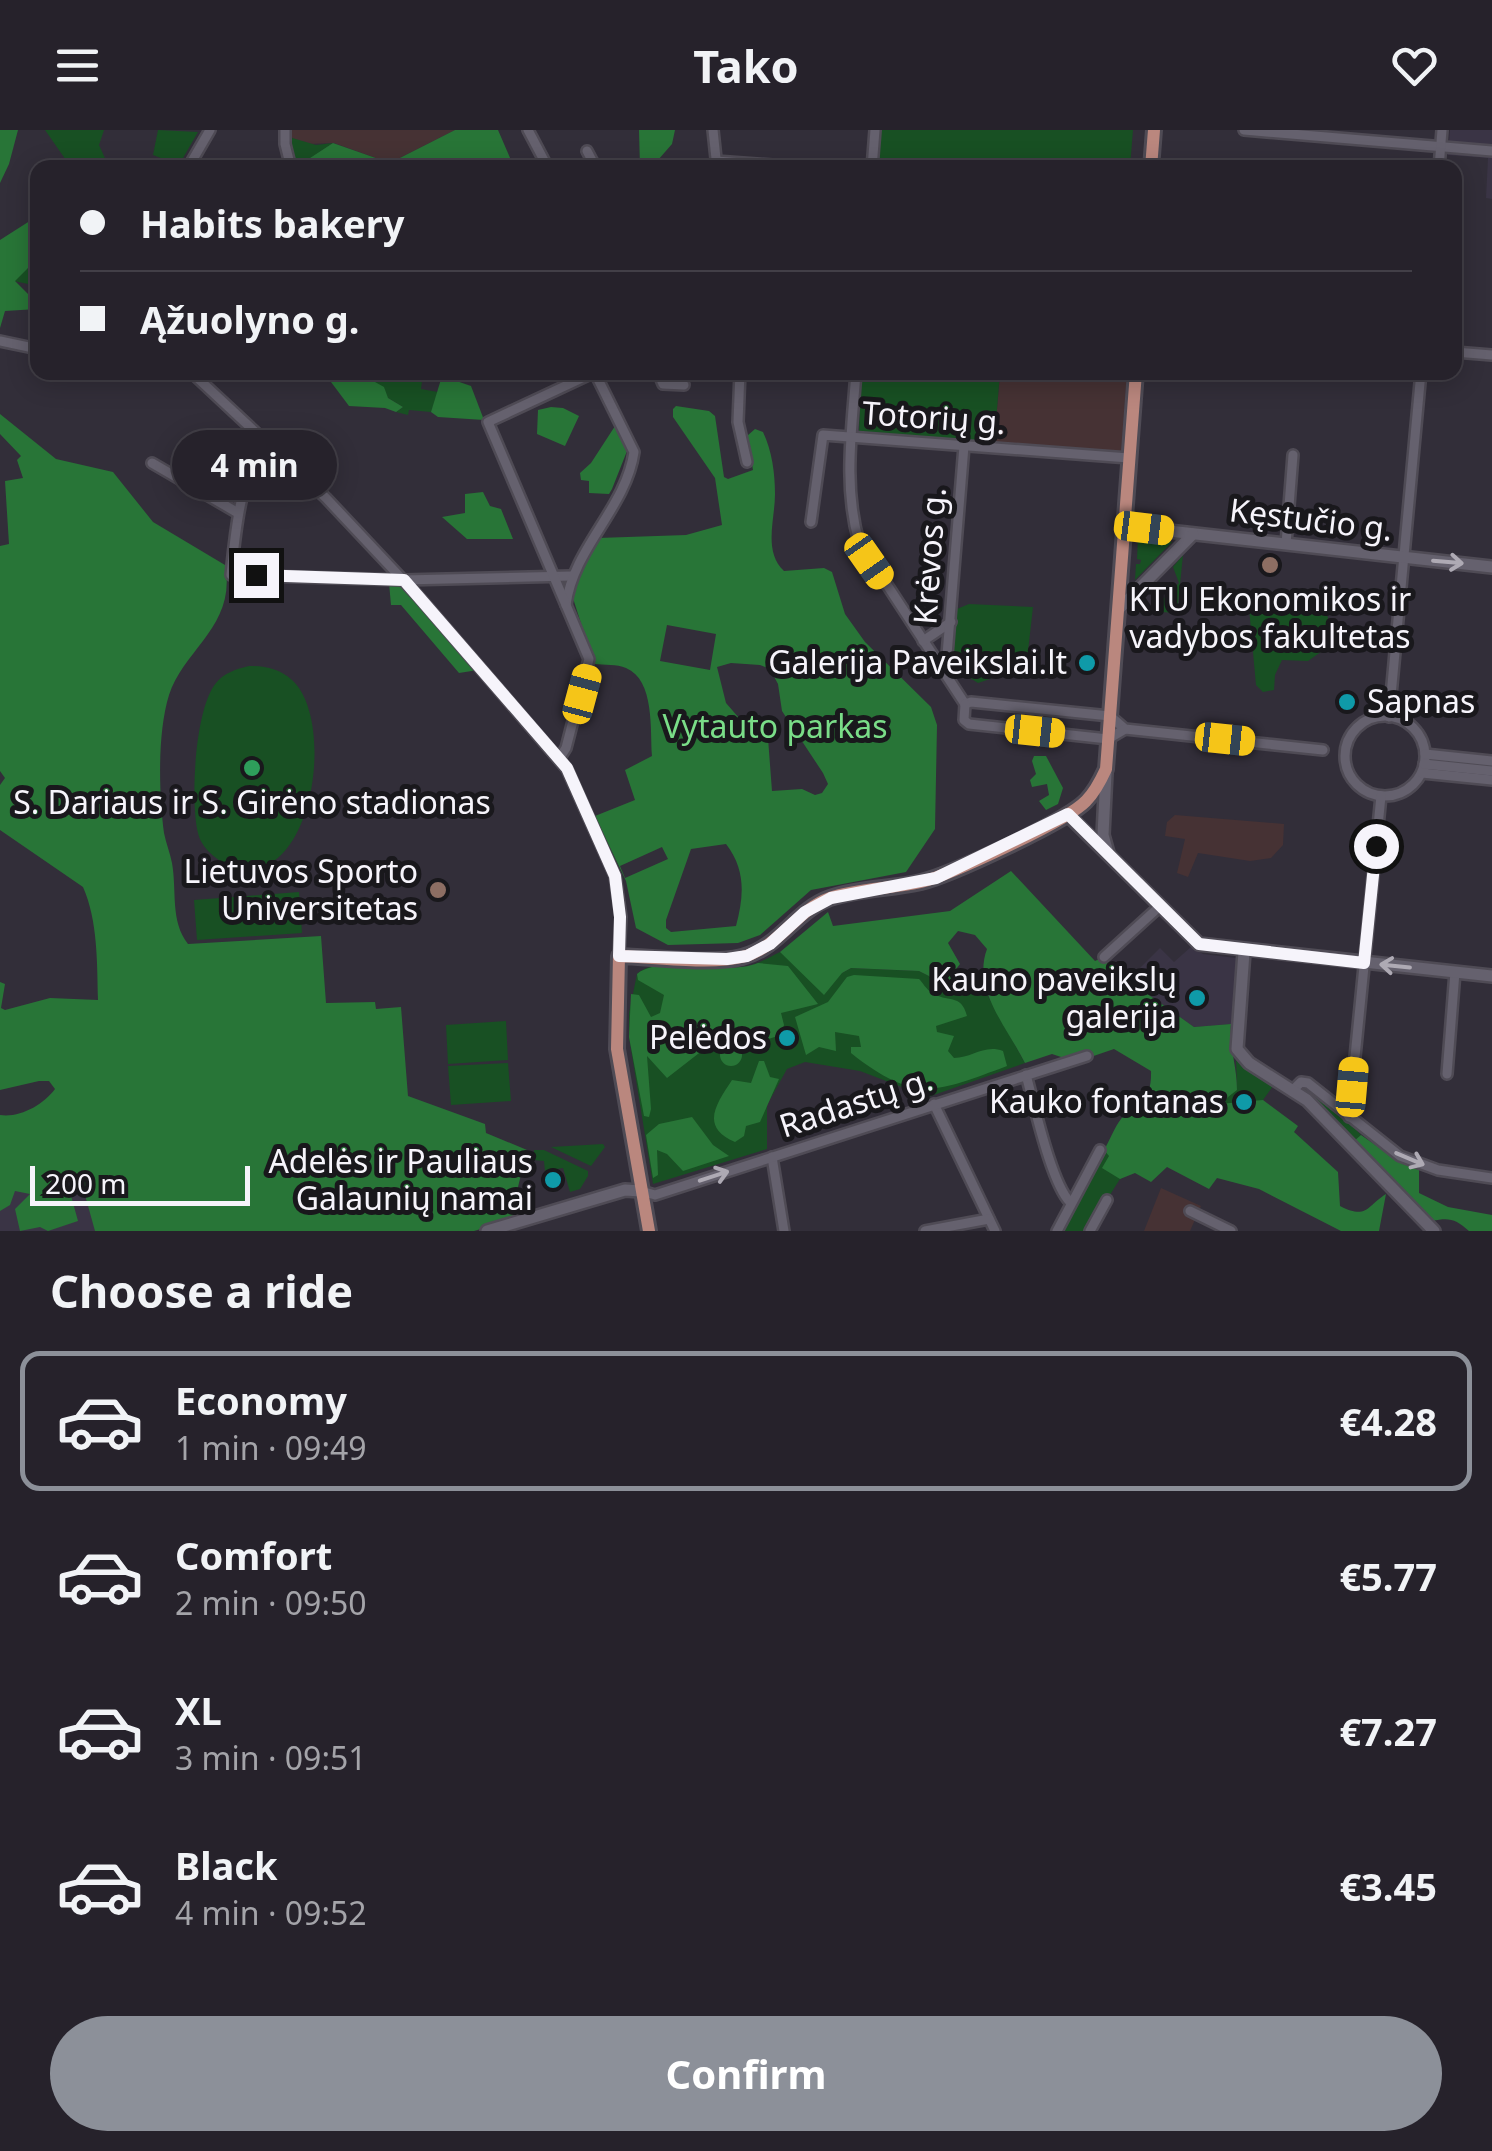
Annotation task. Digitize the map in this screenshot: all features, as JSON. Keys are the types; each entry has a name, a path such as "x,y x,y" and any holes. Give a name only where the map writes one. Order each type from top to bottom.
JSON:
{"main road":[{"path":"1152,160 1154,130"},
{"path":"649,1231 616,1038 619,956 747,956 770,944 805,912 831,898 936,878 1068,814 1087,801 1106,769 1135,380"}],"street":[{"path":"193,160 210,130"},
{"path":"285,130 288,160"},
{"path":"528,130 544,160"},
{"path":"713,130 717,160"},
{"path":"873,160 875,130"},
{"path":"1244,130 1492,152"},
{"path":"1439,160 1442,130"},
{"path":"587,151 592,160"},
{"path":"0,341 30,347"},
{"path":"1462,353 1492,356"},
{"path":"198,380 303,474 404,580 559,759 577,785 615,876 619,956"},
{"path":"559,759 566,748 589,662 488,422 582,380"},
{"path":"566,607 571,576 628,473 634,452 599,380"},
{"path":"661,380 663,384 684,385"},
{"path":"740,380 738,422 746,462"},
{"path":"855,380 848,478 859,542 965,704 964,720 969,724 1108,739 1125,729"},
{"path":"1389,717 1420,380"},
{"name":"Totorių g.","path":"812,522 823,435 1130,458"},
{"path":"266,441 251,464 238,514 232,574 404,580 571,576"},
{"name":"Krėvos g.","path":"940,667 948,655 964,446"},
{"path":"1286,544 1294,455"},
{"path":"152,463 238,514"},
{"name":"Kęstučio g.","path":"1124,526 1492,566"},
{"path":"1118,610 1193,534"},
{"path":"923,642 951,622"},
{"path":"965,704 1110,716 1125,729 1324,750"},
{"path":"1389,717 1416,730 1424,763 1405,791 1381,796 1354,783 1347,770 1345,752 1360,726 1373,718 1389,717"},
{"path":"1424,763 1492,760"},
{"path":"1424,763 1492,771"},
{"path":"1424,763 1492,780"},
{"path":"1106,769 1103,835 1108,852"},
{"path":"1349,1117 1381,796"},
{"path":"1068,814 1199,944 1244,952 1492,976"},
{"path":"1104,957 1159,907"},
{"path":"1244,952 1236,1045 1247,1061 1294,1089 1434,1231"},
{"path":"1446,1074 1455,972"},
{"name":"Radastų g.","path":"641,1191 656,1194 1087,1056"},
{"path":"1026,1075 1046,1144 1070,1202"},
{"path":"1294,1089 1300,1082 1308,1083 1387,1148 1413,1162 1492,1178"},
{"path":"934,1104 995,1231"},
{"path":"1057,1231 1100,1150"},
{"path":"772,1157 784,1231"},
{"path":"487,1231 624,1190 641,1191"},
{"path":"1090,1231 1107,1200"},
{"path":"1190,1211 1231,1231"},
{"path":"925,1231 989,1218"}],"shaded area":[{"path":"289,130 455,130 396,160 382,160 334,143 307,144 289,137"},
{"path":"1450,130 1492,130 1492,199 1486,198 1488,158 1448,155"},
{"path":"999,380 1126,380 1121,455 994,445"},
{"path":"1175,815 1284,824 1283,845 1271,858 1250,861 1198,853 1188,877 1177,873 1185,839 1165,836 1167,822"},
{"path":"1191,947 1203,954 1236,958 1240,963 1231,1024 1194,1027 1128,980 1160,948 1174,962"},
{"path":"78,1154 101,1231 0,1231 0,1178"},
{"path":"1161,1188 1201,1206 1190,1231 1144,1231"}],"green space":[{"path":"0,130 18,130 0,183"},
{"path":"45,130 104,130 99,145 106,160 66,160"},
{"path":"158,130 198,132 182,160 153,155"},
{"path":"455,130 498,130 511,160 396,160"},
{"path":"639,130 675,130 672,144 658,160 640,160"},
{"path":"878,130 1133,130 1131,160 876,160"},
{"path":"289,137 316,145 333,143 308,160 293,160"},
{"path":"333,143 381,160 307,160"},
{"path":"30,221 28,268 15,281 30,296 30,309 5,311 0,328 0,240"},
{"path":"30,255 30,283 14,281 28,268"},
{"path":"422,380 421,389 438,392 431,412 409,410 408,415 396,412 403,407 388,398 375,382 350,382"},
{"path":"441,380 454,380 471,386 484,420 438,417 431,412"},
{"path":"861,380 999,380 994,445 859,433"},
{"path":"331,382 375,382 384,387 388,398 403,407 396,412 349,406"},
{"name":"Vytauto parkas","path":"676,406 709,411 715,416 724,477 728,479 753,470 747,436 755,429 763,432 774,470 772,545 778,563 784,571 824,568 832,572 845,614 865,642 931,707 937,725 935,829 906,872 811,890 760,935 738,943 668,945 636,928 626,881 595,816 635,800 625,770 652,756 651,720 646,694 635,674 622,667 594,664 571,592 598,538 686,535 722,525 715,478 673,417","holes":["667,625 716,634 710,670 660,661","731,663 770,669 778,684 782,711 828,784 822,793 815,795 802,789 772,791 767,725 746,726 726,703 717,667","726,844 732,854 742,884 736,926 671,932 666,928 691,849","662,847 668,859 625,878 620,866"]},
{"path":"551,407 579,416 565,446 537,434 538,410"},
{"path":"0,414 56,459 113,472 153,522 225,565 227,586 217,620 176,679 162,728 160,782 164,833 182,935 188,944 321,936 326,1003 375,1002 376,1009 401,1007 408,1096 485,1124 486,1133 527,1150 518,1187 524,1216 474,1231 95,1231 80,1177 67,1181 78,1221 48,1231 40,1227 20,1231 15,1209 30,1194 15,1191 10,1205 0,1211 0,1115 30,1109 55,1089 49,1081 39,1081 0,1090 0,982 5,984 1,1008 5,1010 50,998 98,1000 94,928 83,887 0,830 0,785 5,778 0,771 0,546 9,544 5,481 23,478 17,460 21,456 0,434"},
{"path":"617,423 629,446 612,489 609,494 589,493 589,481 581,480 580,473"},
{"path":"483,492 490,506 501,509 513,539 467,539 442,517 465,513 465,494"},
{"path":"1138,538 1172,542 1135,580 1136,564 1141,560 1137,559"},
{"path":"1183,555 1177,613 1161,612 1162,600 1179,583 1173,567"},
{"path":"403,582 478,670 459,673 401,605 391,605 389,583"},
{"path":"1284,593 1320,597 1322,611 1328,617 1325,649 1308,661 1282,660 1274,690 1263,692 1256,685 1248,597 1283,601"},
{"path":"969,604 1033,607 1027,660 1005,664 990,679 978,683 951,666 957,609"},
{"path":"249,666 272,669 292,680 306,701 313,731 309,801 297,832 280,856 257,868 228,865 209,852 198,833 194,800 199,733 209,695 223,677"},
{"path":"1034,756 1046,756 1063,788 1058,804 1046,810 1039,801 1049,795 1047,784 1032,787 1030,780 1036,774"},
{"path":"1011,871 1095,961 1104,957 1128,980 1194,1027 1231,1024 1237,1090 1219,1104 1263,1100 1298,1126 1294,1132 1338,1172 1340,1206 1361,1212 1386,1194 1379,1231 1341,1231 1259,1189 1217,1178 1209,1189 1167,1167 1151,1182 1135,1173 1120,1179 1102,1168 1109,1156 1104,1150 1116,1126 1146,1095 1151,1071 1114,1049 1076,1062 1052,1054 1025,1063 988,993 984,979 987,949 975,935 958,931 948,943 960,964 953,973 963,993 940,989 919,971 851,968 824,995 780,952 828,912 833,926 950,911"},
{"path":"299,892 302,933 197,940 194,900"},
{"path":"780,952 789,959 842,973 851,968 919,971 929,976 934,985 963,993 983,987 1025,1063 928,1097 860,1071 805,1062 787,1069 767,1105 767,1149 653,1184 629,1037 629,1013 637,974 657,965 733,970 752,966"},
{"path":"758,963 788,966 818,1004 781,1013 781,1035 762,1041 723,1023 703,1050 667,1078 647,1056 651,1109 649,1117 644,1116 629,1037 631,994 639,995 651,1017 660,1013 664,995 638,980 637,974 661,966 728,968"},
{"path":"847,977 919,979 937,995 957,1001 967,1016 936,1026 937,1032 954,1036 948,1051 954,1058 990,1049 1003,1051 1007,1066 944,1087 927,1088 893,1080 851,1053 851,1047 861,1047 859,1036 835,1032 836,1051 819,1047 806,1055 795,1017 828,1002"},
{"path":"506,1021 508,1060 448,1064 446,1025"},
{"path":"731,1044 739,1047 739,1063 731,1066 723,1063 720,1055 723,1047"},
{"path":"1236,1058 1273,1086 1263,1100 1243,1115 1120,1179 1087,1231 1061,1231 1104,1150 1237,1090"},
{"path":"759,1061 764,1061 770,1077 779,1079 760,1122 746,1126 744,1136 735,1142 717,1129 714,1114 732,1080 751,1083"},
{"path":"508,1063 511,1101 451,1105 448,1066"},
{"path":"1307,1087 1361,1135 1354,1141 1304,1091"},
{"path":"692,1117 713,1145 729,1156 683,1171 667,1154 657,1150 658,1175 653,1178 646,1135 659,1124"},
{"path":"1361,1135 1403,1164 1419,1170 1419,1193 1448,1207 1492,1215 1492,1231 1469,1231 1448,1219 1432,1221 1354,1141"},
{"path":"551,1147 605,1147 591,1166"},
{"path":"534,1150 544,1150 588,1171 580,1189 570,1192 563,1168 545,1171 544,1161 534,1160"}],"place":[{"name":"KTU Ekonomikos ir vadybos fakultetas","path":"1270,565"},
{"name":"Galerija Paveikslai.lt","path":"1087,663"},
{"name":"Sapnas","path":"1347,702"},
{"name":"S. Dariaus ir S. Girėno stadionas","path":"252,768"},
{"name":"Lietuvos Sporto Universitetas","path":"438,890"},
{"name":"Kauno paveikslų galerija","path":"1197,998"},
{"name":"Pelėdos","path":"787,1038"},
{"name":"Kauko fontanas","path":"1244,1102"},
{"name":"Adelės ir Pauliaus Galaunių namai","path":"553,1180"}],"route":[{"path":"256,575 404,580 567,768 615,876 619,893 619,956 747,956 770,944 817,904 936,878 1068,814 1199,944 1242,952 1364,963 1376,846"}]}
